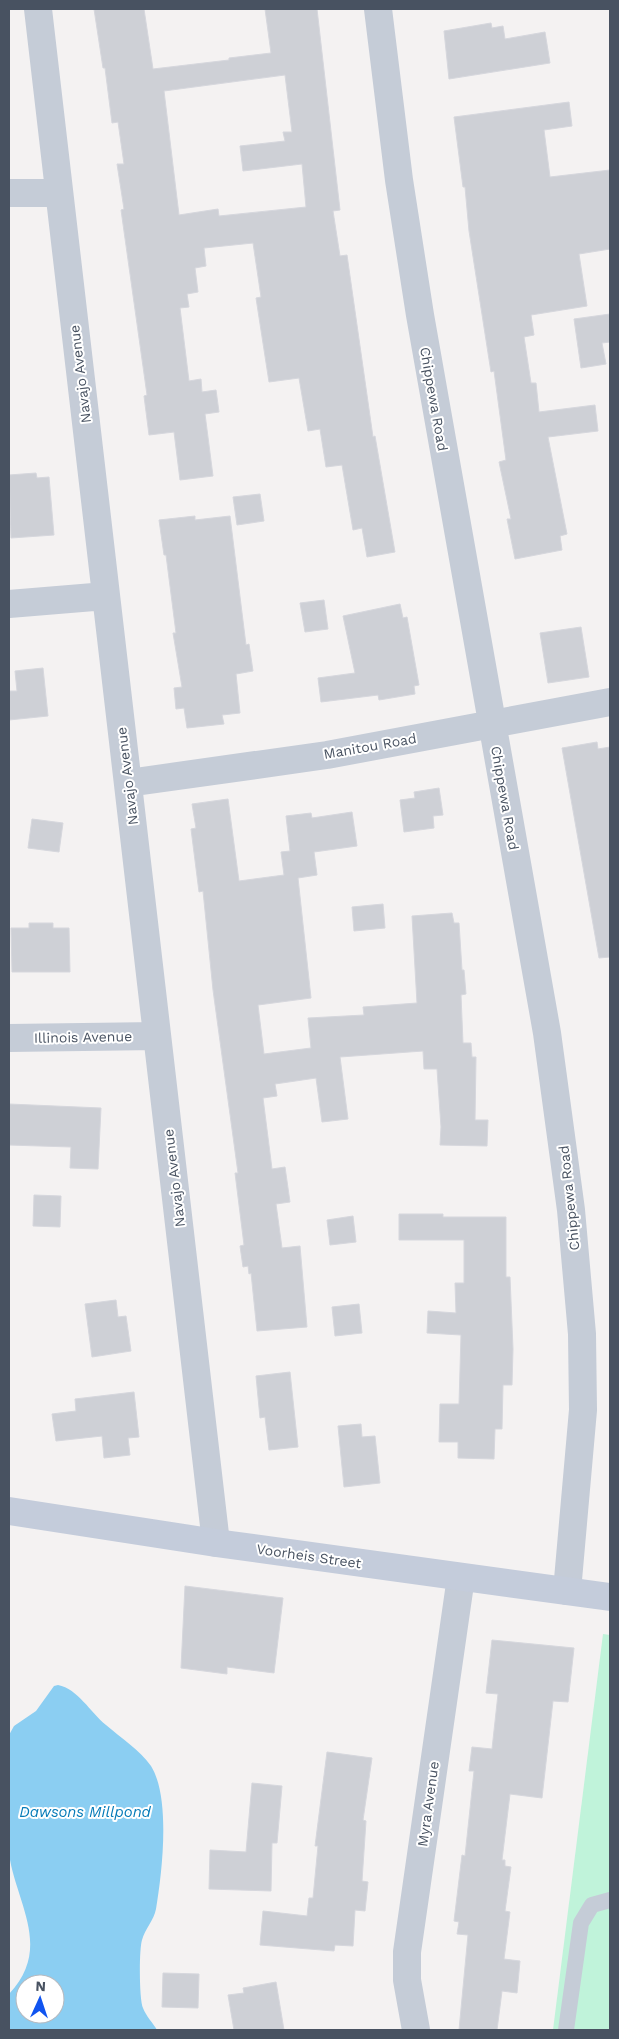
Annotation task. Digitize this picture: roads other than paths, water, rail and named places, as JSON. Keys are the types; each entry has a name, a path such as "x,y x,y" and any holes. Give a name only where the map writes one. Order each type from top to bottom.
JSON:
{"street":[{"name":"Navajo Avenue","path":"38,9 216,1543"},
{"name":"Chippewa Road","path":"378,9 399,180 420,315 554,1079 571,1210 579,1296 583,1363 583,1410 567,1592"},
{"path":"9,193 59,192"},
{"path":"9,604 106,596"},
{"name":"Manitou Road","path":"128,782 327,755 610,702"},
{"name":"Illinois Avenue","path":"9,1038 157,1036"},
{"name":"Voorheis Street","path":"9,1511 216,1543 610,1597"},
{"name":"Myra Avenue","path":"416,2030 407,1980 407,1952 461,1577"}],"lane":[{"path":"566,2030 581,1923 592,1905 610,1900"}],"water":[{"name":"Dawsons Millpond","path":"54,1686 65,1687 78,1696 100,1720 141,1755 151,1766 157,1780 163,1816 161,1876 156,1909 142,1940 140,1974 143,2008 157,2030 9,2030 9,1994 15,1986 15,2024 65,2024 65,1974 23,1974 29,1960 30,1942 28,1925 8,1849 9,1735 14,1726 36,1711"}]}
